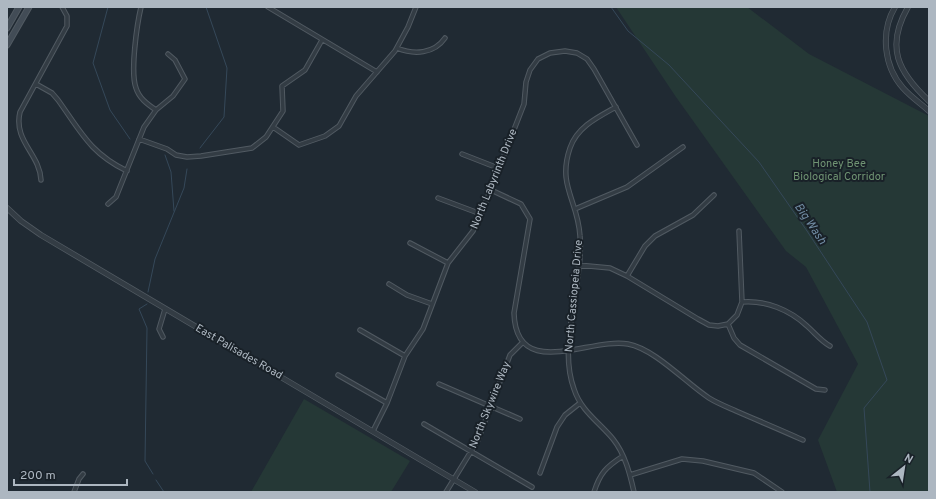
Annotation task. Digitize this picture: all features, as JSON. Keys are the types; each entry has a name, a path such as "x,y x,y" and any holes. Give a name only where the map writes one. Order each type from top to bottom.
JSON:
{"main road":[{"path":"7,28 19,7"},
{"path":"7,45 29,7"}],"street":[{"path":"41,180 41,172 21,138 19,126 20,112 67,26 67,16 62,7"},
{"path":"141,7 136,44 135,86 142,99 156,110"},
{"path":"268,7 377,72"},
{"path":"273,127 299,144 326,136 338,126 356,96 397,48 416,7"},
{"path":"895,7 889,20 886,38 891,68 904,89 929,111"},
{"path":"908,7 898,28 897,54 907,78 929,101"},
{"path":"397,48 413,53 422,52 438,46 446,38"},
{"path":"139,139 167,149 176,155 201,156 252,148 262,141 283,111 282,86 305,70 322,40"},
{"name":"North Labyrinth Drive","path":"373,431 387,402 405,356 423,329 448,263 473,231 481,214 524,104 526,82 530,70 538,59 550,53 565,51 577,54 587,59 594,68 637,145"},
{"path":"108,204 116,197 139,139 156,110 173,96 185,79 175,60 168,54"},
{"path":"36,84 52,93 96,152 105,160 127,171"},
{"name":"North Cassiopeia Drive","path":"616,107 590,122 579,131 570,146 565,164 565,180 575,209 580,238 569,350 569,370 574,390 580,403 591,418 612,439 623,456 634,492"},
{"path":"575,209 627,188 683,147"},
{"path":"462,154 498,168"},
{"path":"491,190 521,204 530,219 514,313 515,326 523,342 534,350 547,353 614,343 629,344 645,350 709,398 803,440"},
{"path":"627,276 645,246 655,236 693,215 714,195"},
{"path":"438,198 481,214"},
{"name":"East Palisades Road","path":"7,208 29,228 475,492"},
{"path":"578,265 610,268 627,276 698,319 718,326 728,324 737,315 742,302 739,231"},
{"path":"410,243 448,263"},
{"path":"389,284 407,295 432,304"},
{"path":"742,302 753,302 781,309 801,321 823,343 830,346"},
{"path":"163,337 159,329 166,309"},
{"path":"728,324 734,338 740,345 816,389 825,390"},
{"path":"360,330 405,356"},
{"name":"North Skywire Way","path":"446,492 455,480 478,440 510,355 523,342"},
{"path":"338,375 387,402"},
{"path":"439,384 520,419"},
{"path":"540,473 557,427 565,415 580,403"},
{"path":"424,424 532,487"},
{"path":"594,492 599,478 608,465 623,456"},
{"path":"630,475 682,459 703,461 754,472 782,492"},
{"path":"74,492 79,479 83,474"}],"green space":[{"name":"Honey Bee Biological Corridor","path":"616,7 747,7 809,54 929,116 929,492 837,492 818,440 858,364 806,267 786,251 676,97"},
{"path":"304,399 410,461 391,492 251,492"}],"waterway":[{"path":"108,7 93,63 110,110 130,139"},
{"path":"200,148 224,117 227,68 206,7"},
{"name":"Big Wash","path":"611,7 628,31 669,65 759,162 867,322 887,380 864,408 870,492"},
{"path":"165,155 171,172 174,211"},
{"path":"148,292 155,259 184,188 187,169"},
{"path":"147,304 139,309 147,328 145,461 153,474"},
{"path":"156,480 164,492"}]}
